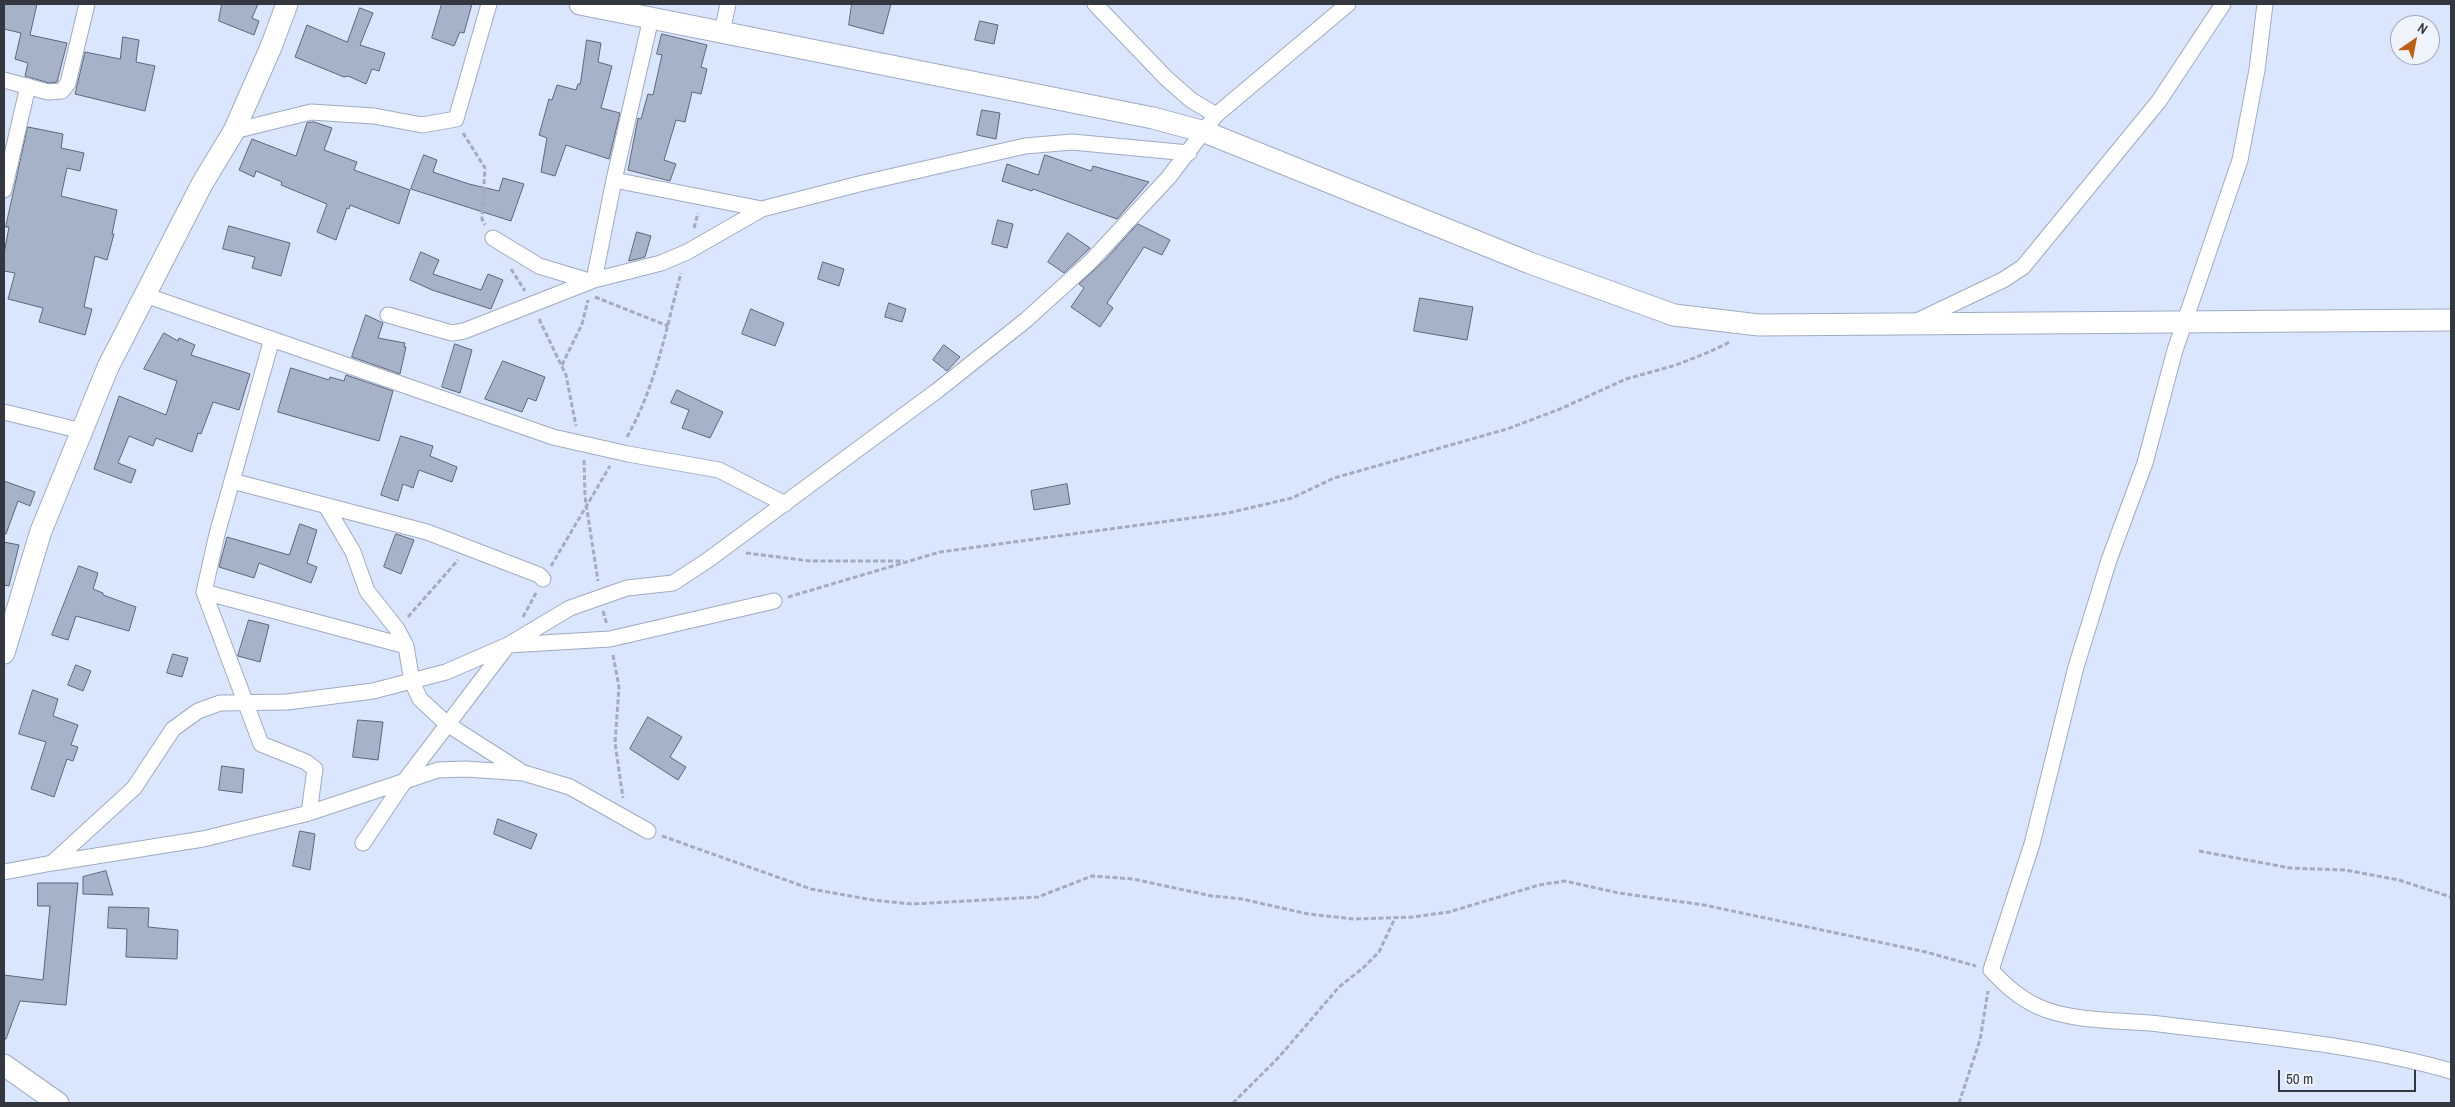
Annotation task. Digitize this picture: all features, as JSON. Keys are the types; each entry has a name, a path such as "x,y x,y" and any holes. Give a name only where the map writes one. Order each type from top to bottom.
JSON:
{"street":[{"path":"4,80 48,92 62,91 68,83 86,4"},
{"path":"4,654 11,604 108,367 202,184 234,131 271,47 287,4"},
{"path":"234,131 311,112 374,116 422,125 443,123 456,119 489,4"},
{"path":"580,4 1153,118 1210,124 1530,263 1674,315 1759,325 2451,320"},
{"path":"722,32 728,4"},
{"path":"1095,4 1166,78 1191,100 1210,124"},
{"path":"52,863 134,788 173,730 198,711 220,703 244,701 287,702 372,691 446,672 508,645 570,608 628,588 673,582 708,560 938,390 1026,320 1090,262 1189,153 1210,124 1348,4"},
{"path":"1912,324 2003,280 2023,267 2159,101 2223,4"},
{"path":"2265,4 2257,70 2240,160 2175,350 2145,463 2108,560 2076,667 2032,844 1991,970 2011,991 2040,1007 2084,1018 2169,1026 2371,1052 2451,1071"},
{"path":"591,280 651,18"},
{"path":"4,190 28,86"},
{"path":"388,315 452,333 464,331 591,280 661,264 687,252 762,209 863,183 1024,146 1072,142 1189,153"},
{"path":"614,180 762,209"},
{"path":"494,238 539,266 591,280"},
{"path":"145,295 553,437 619,452 719,470 785,504"},
{"path":"272,339 232,481 204,592 261,744 306,762 315,769 309,813"},
{"path":"4,412 82,431"},
{"path":"232,481 427,532 539,575 543,580"},
{"path":"326,506 353,552 367,590 397,629 406,646 412,682 420,699 447,724 524,773"},
{"path":"204,592 406,646"},
{"path":"363,843 447,724 508,645 610,639 774,601"},
{"path":"4,872 203,839 309,813 438,770 466,769 524,773 570,787 648,831"},
{"path":"4,1065 58,1103"}],"path":[{"path":"456,119 485,168 482,219 532,304 566,375 575,424 584,444 587,505 600,598 619,687 615,743 622,796 630,821"},
{"path":"508,645 543,580 639,416 658,368 687,252 703,198"},
{"path":"561,366 582,324 589,295 668,326"},
{"path":"774,601 940,552 1228,513 1292,498 1334,478 1507,429 1560,409 1626,379 1676,365 1709,352 1759,325"},
{"path":"397,629 469,548"},
{"path":"708,560 747,552 810,561 908,562"},
{"path":"648,831 811,889 873,900 912,904 1038,896 1092,876 1133,879 1170,885 1308,914 1354,919 1395,918 1449,912 1538,885 1565,881 1619,894 1704,905 1926,952 1991,970 1980,1040 1959,1103"},
{"path":"2199,851 2290,868 2345,870 2399,880 2451,897"},
{"path":"1233,1103 1279,1056 1339,987 1363,968 1379,952 1395,918"}],"building":[{"path":"4,4 37,4 30,35 67,43 57,82 49,83 25,76 28,63 15,59 21,33 4,29"},
{"path":"222,4 258,4 252,18 259,21 254,35 219,21"},
{"path":"442,4 472,4 464,33 460,32 454,46 432,38"},
{"path":"852,4 891,4 883,34 849,25"},
{"path":"360,8 373,13 360,45 385,53 379,71 372,69 366,84 295,57 307,25 347,42"},
{"path":"980,21 998,25 994,44 975,40"},
{"path":"662,34 707,45 701,67 707,69 701,94 692,92 685,122 676,120 664,160 676,164 670,181 628,170 638,118 641,119 648,94 653,95 662,55 657,54"},
{"path":"123,37 139,40 136,62 155,66 145,111 75,94 85,52 120,59"},
{"path":"587,40 601,43 598,62 612,66 601,108 620,113 609,159 566,145 555,176 541,172 547,138 539,135 549,99 552,100 557,85 576,90 578,84 580,84"},
{"path":"982,110 1000,113 996,139 977,135"},
{"path":"314,122 332,128 324,150 357,162 354,170 410,190 399,224 350,205 349,209 347,208 336,240 317,232 327,204 281,185 282,182 256,171 254,177 239,170 252,139 296,156 307,123"},
{"path":"28,127 63,134 61,148 84,153 80,171 67,168 61,196 117,210 112,234 114,234 107,260 95,256 84,307 92,309 85,335 39,322 43,308 8,299 15,273 4,271 4,254 9,227 6,227"},
{"path":"424,155 437,160 433,172 469,184 499,191 503,178 524,184 511,221 411,189"},
{"path":"1045,155 1091,171 1093,166 1149,182 1117,219 1033,189 1032,191 1002,181 1007,164 1038,175"},
{"path":"998,220 1013,224 1007,248 992,244"},
{"path":"1138,224 1170,240 1162,255 1144,247 1107,303 1113,308 1100,327 1071,307 1084,288 1079,284 1106,259"},
{"path":"229,226 290,243 281,276 252,268 255,257 223,249"},
{"path":"637,232 651,236 645,257 629,261"},
{"path":"1068,233 1090,248 1064,273 1048,262"},
{"path":"421,252 439,260 433,274 481,290 488,274 503,280 491,309 432,290 410,280"},
{"path":"823,262 844,269 839,286 818,279"},
{"path":"1420,298 1473,307 1467,340 1414,331"},
{"path":"889,303 906,309 902,322 885,317"},
{"path":"751,309 784,323 775,346 742,334"},
{"path":"366,315 383,323 378,338 405,343 404,347 406,347 400,374 352,357"},
{"path":"164,333 178,341 179,338 195,345 191,355 250,374 239,410 213,402 201,434 198,433 192,452 156,438 153,446 129,436 118,463 136,470 131,483 94,469 119,396 166,415 177,381 144,369"},
{"path":"455,344 472,350 460,393 442,387"},
{"path":"944,345 960,357 947,371 933,360"},
{"path":"503,361 545,377 536,401 528,398 522,412 485,399"},
{"path":"291,368 329,380 330,377 344,381 346,375 393,391 379,441 278,412"},
{"path":"677,390 723,412 710,438 682,428 689,410 671,403"},
{"path":"401,436 433,446 430,456 457,467 452,482 419,470 413,488 403,484 398,501 381,495"},
{"path":"4,481 35,492 30,506 18,501 6,534 4,534"},
{"path":"1067,484 1070,504 1034,510 1031,491"},
{"path":"300,524 317,530 307,563 317,567 311,583 259,563 254,578 219,567 227,537 289,555"},
{"path":"396,534 414,540 401,574 384,567"},
{"path":"4,542 19,545 9,586 4,585"},
{"path":"79,566 98,573 93,589 103,593 103,595 136,607 129,631 76,616 68,640 52,635"},
{"path":"249,620 269,625 260,662 238,656"},
{"path":"173,654 188,658 182,677 167,673"},
{"path":"76,665 91,671 83,691 68,685"},
{"path":"33,690 58,699 53,716 78,725 71,745 78,747 73,761 67,759 54,797 31,789 46,742 19,734"},
{"path":"648,717 682,737 670,757 686,767 678,780 630,749"},
{"path":"358,720 383,722 378,760 353,757"},
{"path":"222,766 244,769 242,793 219,790"},
{"path":"498,819 537,834 531,849 494,834"},
{"path":"300,831 315,834 310,870 293,866"},
{"path":"106,871 113,895 83,894 83,877"},
{"path":"38,883 78,883 66,1005 20,1001 6,1039 4,1039 4,975 43,980 50,906 38,906"},
{"path":"109,907 149,908 148,927 178,930 177,959 126,957 127,929 108,928"}]}
